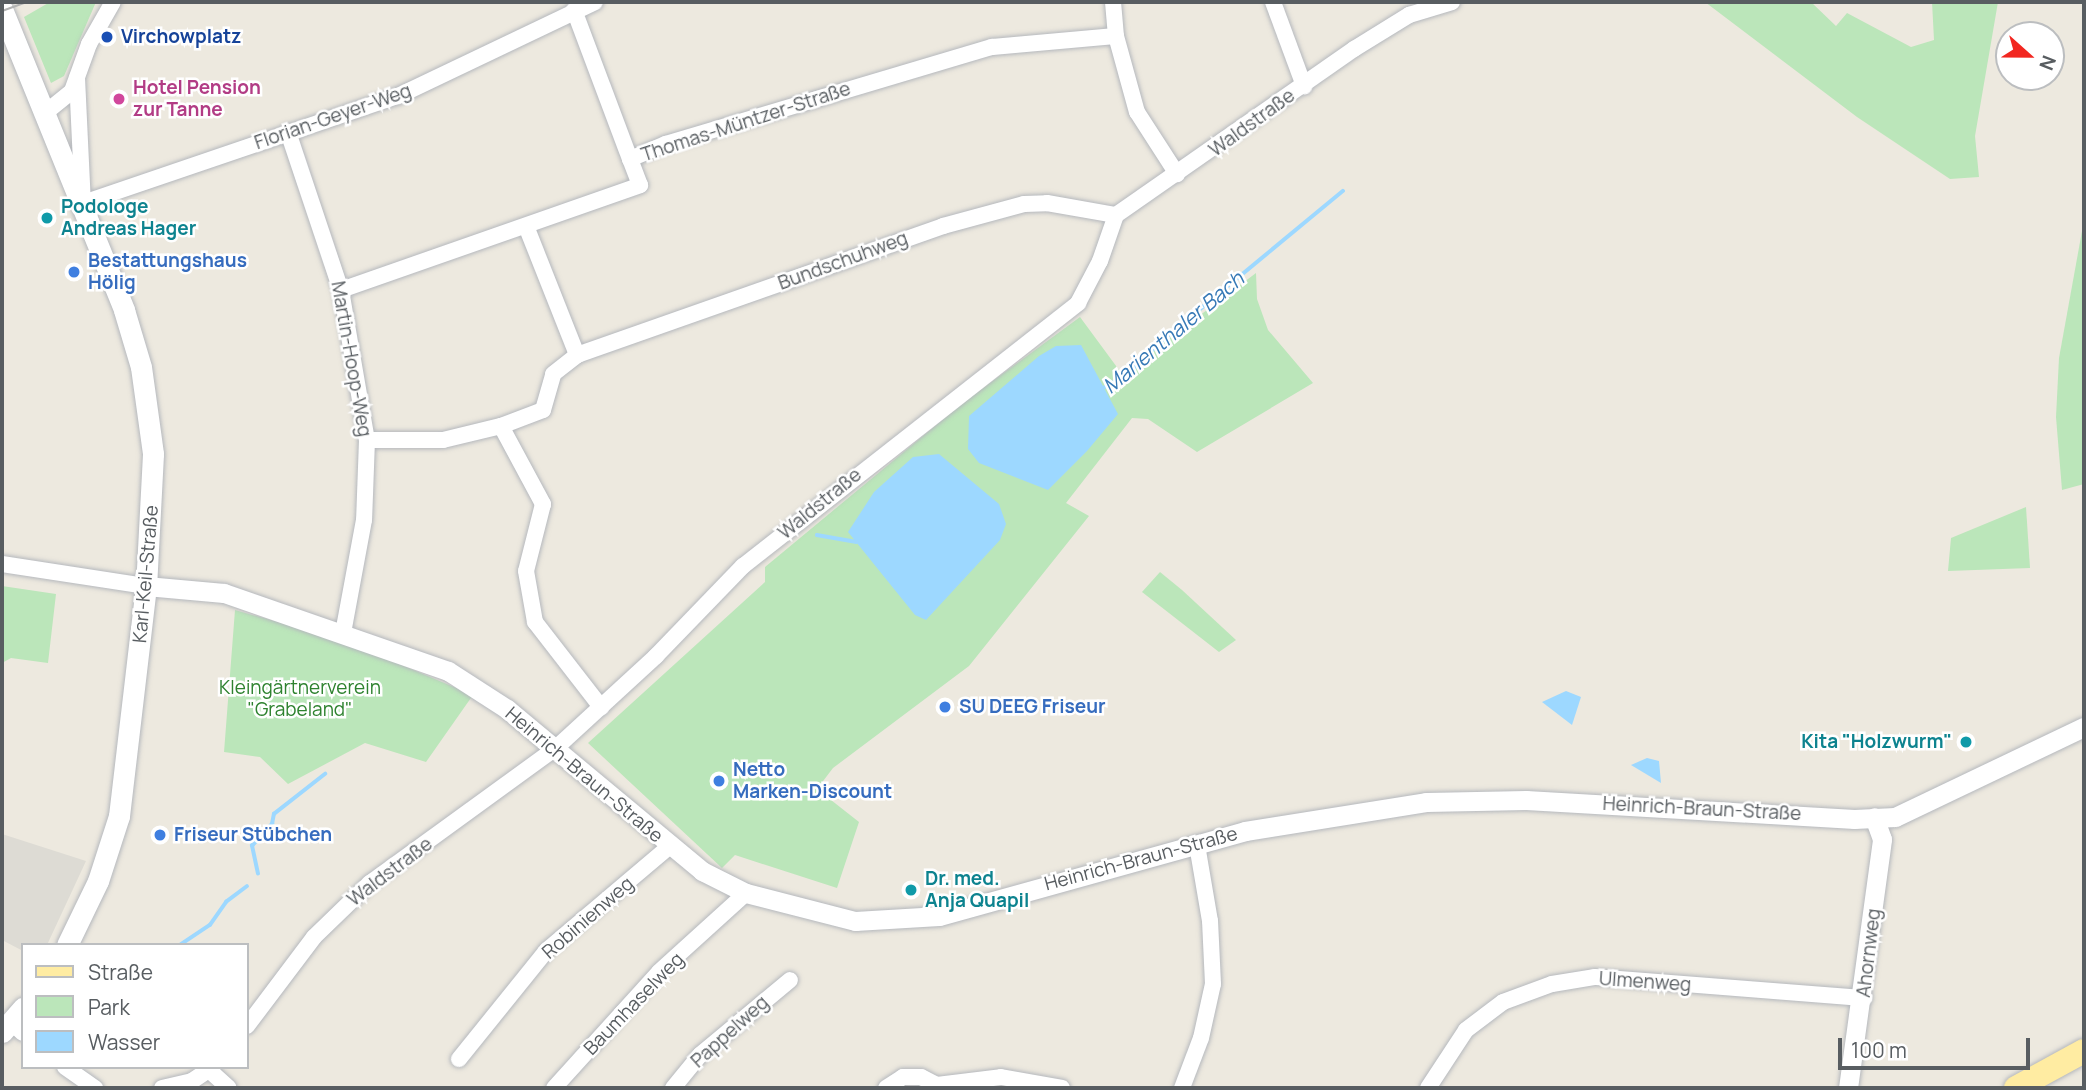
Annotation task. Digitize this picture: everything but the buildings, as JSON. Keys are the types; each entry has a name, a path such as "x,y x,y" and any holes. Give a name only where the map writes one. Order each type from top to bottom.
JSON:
{"main road":[{"path":"2,9 45,113"},
{"name":"Karl-Keil-Straße","path":"45,113 124,310 148,405 153,495 146,586 119,816 98,881 68,943"},
{"path":"2016,1088 2084,1052"}],"street":[{"name":"Karl-Keil-Straße","path":"45,113 59,106 77,78 89,44 113,2"},
{"name":"Florian-Geyer-Weg","path":"83,203 398,96 463,69 574,10 595,2"},
{"path":"1114,2 1116,36 1137,111 1177,174"},
{"path":"1273,2 1304,86"},
{"name":"Waldstraße","path":"248,1025 314,937 341,908 556,748 743,566 1078,303 1100,261 1115,215 1304,86 1406,8 1452,2"},
{"path":"574,10 630,159"},
{"name":"Thomas-Müntzer-Straße","path":"341,290 640,185 630,159 679,140 992,47 1116,36"},
{"name":"Karl-Keil-Straße","path":"77,78 83,203"},
{"name":"Martin-Hoop-Weg","path":"288,132 341,290 367,440 364,520 343,633"},
{"name":"Bundschuhweg","path":"367,440 443,440 501,426 543,410 553,374 577,355 885,244 1000,210 1047,203 1115,215"},
{"path":"527,226 577,355"},
{"path":"501,426 543,504 526,571 535,622 601,707"},
{"path":"2,564 146,586"},
{"name":"Heinrich-Braun-Straße","path":"146,586 225,593 448,671 480,688 556,748 669,847 702,871 746,893 855,922 903,922 939,916 1245,831 1426,802 1540,801 1874,817 1907,813 2084,727"},
{"name":"Ahornweg","path":"1848,1088 1864,998 1882,839 1874,817"},
{"path":"1182,1088 1201,1038 1213,985 1210,922 1197,845"},
{"name":"Robinienweg","path":"459,1059 547,950 669,847"},
{"name":"Baumhaselweg","path":"554,1088 659,971 746,893"},
{"name":"Ulmenweg","path":"1428,1088 1466,1030 1503,1003 1552,984 1595,977 1864,998"},
{"name":"Pappelweg","path":"673,1088 700,1055 790,979"},
{"path":"68,1069 94,1088"},
{"path":"162,1088 192,1082 212,1069 229,1088"},
{"path":"886,1088 903,1077 921,1077 937,1085 1001,1077 1062,1088"}],"shaded area":[{"path":"2,834 86,861 48,943 21,943 21,950 2,940"}],"green space":[{"path":"50,2 96,2 64,76 51,83 24,17"},
{"path":"1705,2 1811,2 1836,26 1847,13 1911,47 1934,40 1932,2 1998,2 1975,136 1979,177 1950,179 1857,117"},
{"path":"2084,220 2084,484 2062,490 2056,417 2059,358"},
{"path":"1256,273 1257,299 1268,330 1313,383 1197,452 1148,419 1132,418 1066,503 1089,516 969,666 833,768 817,789 859,822 837,888 735,855 722,868 588,743 765,582 765,567 964,402 1080,317 1122,374"},
{"path":"2026,507 2030,568 1948,571 1951,538"},
{"path":"1160,572 1236,640 1219,652 1142,592"},
{"path":"2,586 56,594 48,663 11,658 2,663"},
{"name":"Kleingärtnerverein \"Grabeland\"","path":"235,610 342,640 473,695 426,762 365,743 288,784 260,757 224,752"}],"water":[{"path":"1081,345 1118,414 1087,451 1048,490 979,463 968,449 969,416 1039,356 1056,346"},
{"path":"939,454 999,504 1006,524 1000,540 926,620 915,615 848,532 874,492 913,457"},
{"path":"1566,691 1581,697 1572,725 1542,702"},
{"path":"1647,758 1659,761 1661,783 1631,765"}],"waterway":[{"name":"Marienthaler Bach","path":"1105,387 1127,375 1164,339 1343,191"},
{"name":"Marienthaler Bach","path":"817,535 856,542"},
{"name":"Marienthaler Bach","path":"258,874 252,846 272,824 274,814 325,774"},
{"name":"Marienthaler Bach","path":"183,943 210,925 226,902 247,886"}],"tram line":[{"path":"2,11 27,2"}],"place":[{"name":"Virchowplatz","path":"107,37"},
{"name":"Hotel Pension zur Tanne","path":"119,99"},
{"name":"Podologe Andreas Hager","path":"47,218"},
{"name":"Bestattungshaus Hölig","path":"74,272"},
{"name":"SU DEEG Friseur","path":"945,707"},
{"name":"Kita \"Holzwurm\"","path":"1966,742"},
{"name":"Netto Marken-Discount","path":"719,781"},
{"name":"Friseur Stübchen","path":"160,835"},
{"name":"Dr. med. Anja Quapil","path":"911,890"}]}
